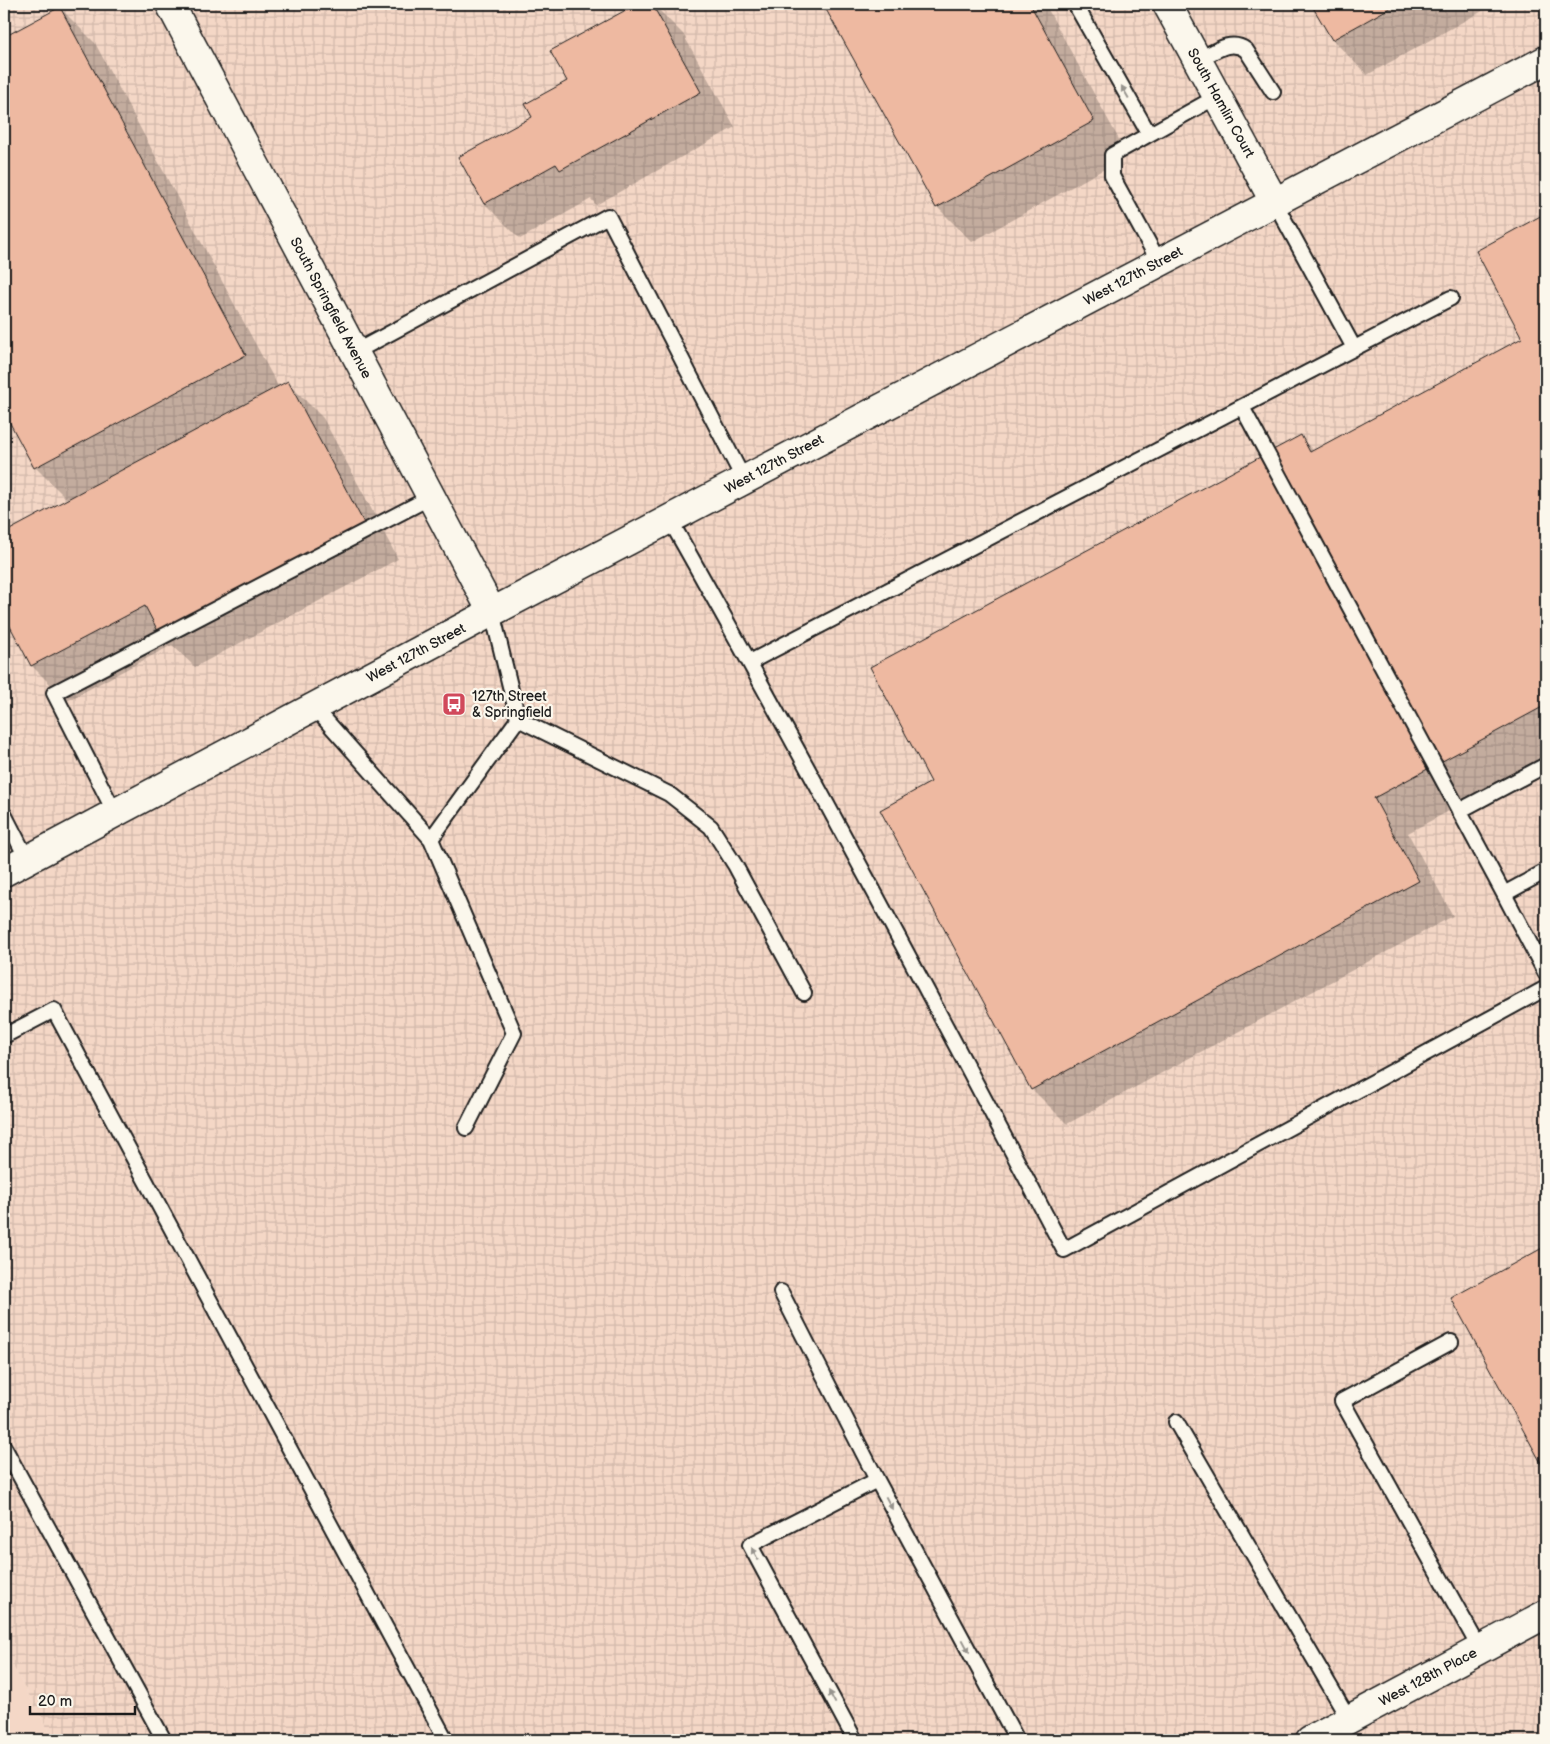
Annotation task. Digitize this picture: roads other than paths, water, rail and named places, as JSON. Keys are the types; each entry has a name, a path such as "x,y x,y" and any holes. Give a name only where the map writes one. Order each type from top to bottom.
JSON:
{"main road":[{"name":"South Springfield Avenue","path":"170,4 492,612"},
{"name":"South Hamlin Court","path":"1167,4 1274,201"},
{"name":"West 127th Street","path":"15,865 492,612 1546,60"},
{"name":"West 128th Place","path":"1310,1740 1546,1614"}],"lane":[{"path":"1075,4 1149,134"},
{"path":"1198,60 1228,46 1240,45 1246,50 1273,92"},
{"path":"1159,262 1112,176 1112,155 1218,96"},
{"path":"1274,201 1354,348"},
{"path":"355,352 608,216 744,480"},
{"path":"750,662 1451,298"},
{"path":"1242,407 1546,974"},
{"path":"115,812 54,693 431,497"},
{"path":"670,520 750,662 1064,1250 1546,988"},
{"path":"431,839 518,719 492,612"},
{"path":"314,707 431,839 514,1033 466,1128"},
{"path":"518,719 669,794 711,827 735,865 804,993"},
{"path":"1459,811 1546,765"},
{"path":"4,814 15,865"},
{"path":"1504,894 1546,871"},
{"path":"4,1036 54,1010 446,1740"},
{"path":"781,1292 877,1480 1017,1740"},
{"path":"1451,1342 1342,1401 1480,1649"},
{"path":"1176,1422 1349,1719"},
{"path":"4,1447 164,1740"},
{"path":"856,1740 750,1545 877,1480"}],"place":[{"name":"127th Street & Springfield","path":"454,704"}]}
